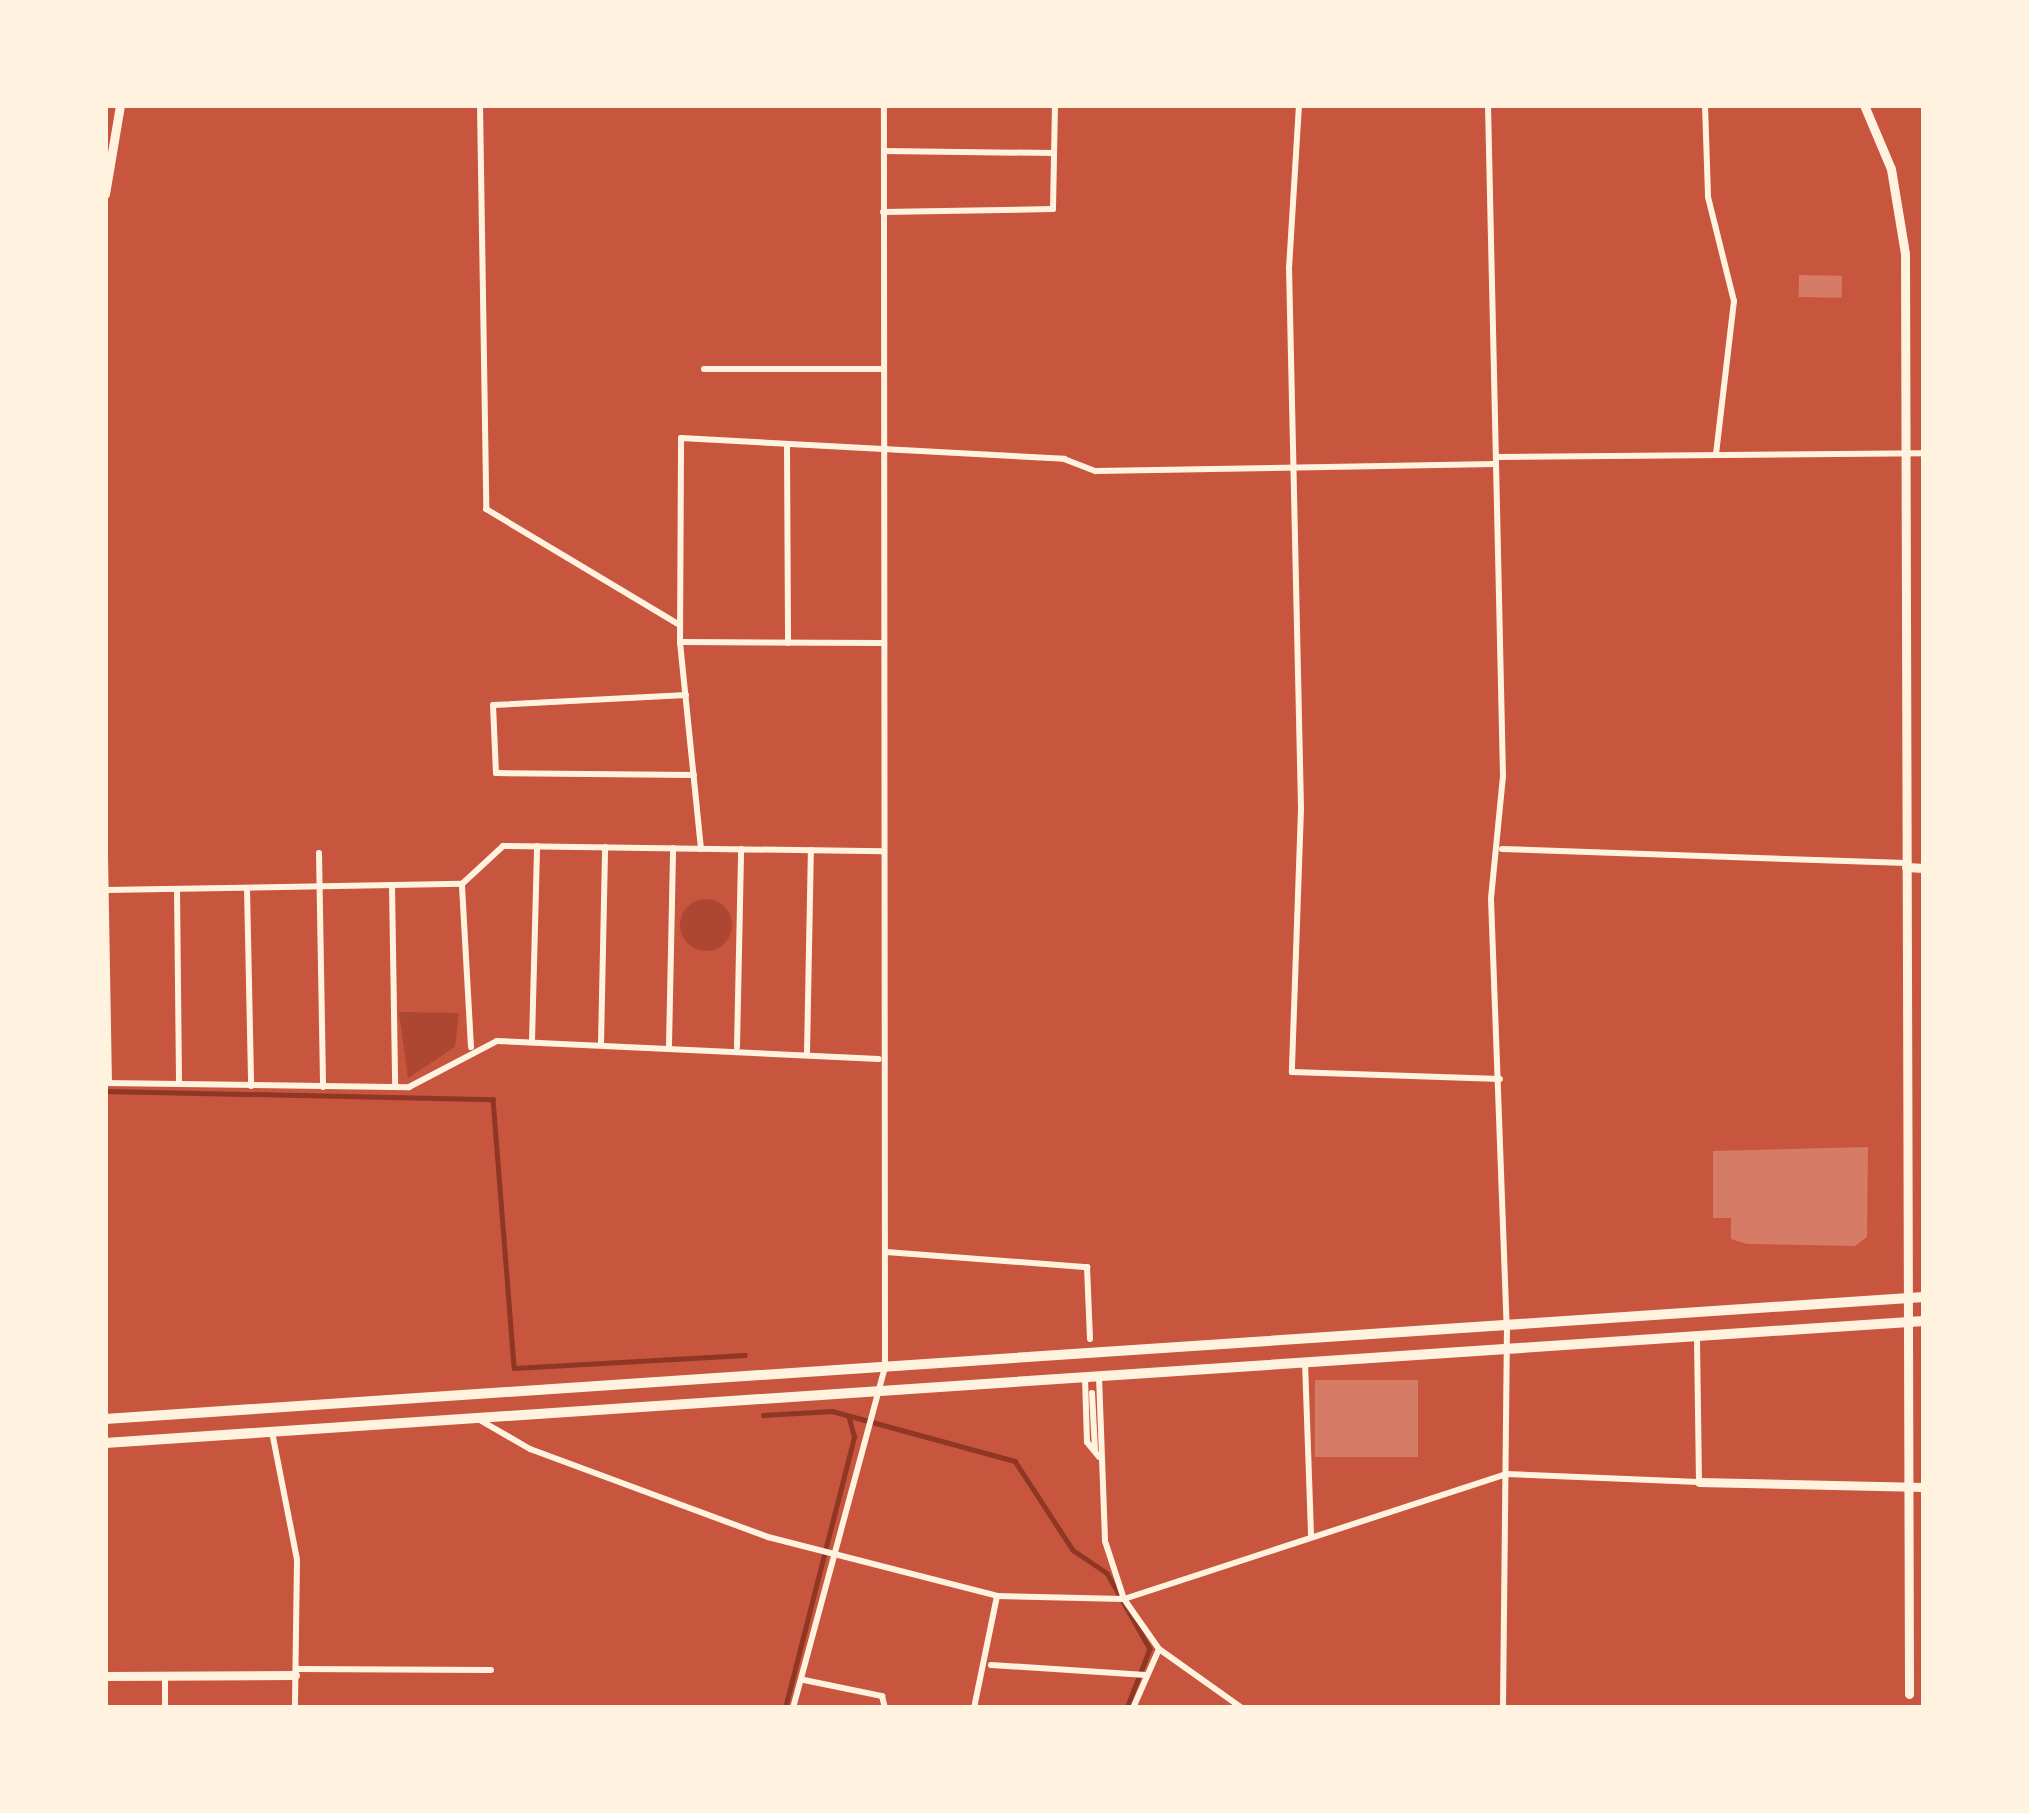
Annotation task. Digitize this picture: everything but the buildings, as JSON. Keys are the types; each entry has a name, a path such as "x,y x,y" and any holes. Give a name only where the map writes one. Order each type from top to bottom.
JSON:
{"highway":[{"path":"105,1419 1924,1297"},
{"path":"105,1443 271,1428 1924,1322"}],"street":[{"path":"105,194 119,105"},
{"path":"480,105 486,509 680,625"},
{"path":"793,1708 885,1367 879,1059 884,105"},
{"path":"883,212 1053,209 1055,105"},
{"path":"1299,105 1289,461 1301,809 1292,1072 1500,1079"},
{"path":"1489,105 1500,849 1492,899 1507,1326 1503,1708"},
{"path":"1705,105 1708,196 1734,301 1715,455"},
{"path":"1864,105 1903,224 1909,1694"},
{"path":"884,152 1054,153"},
{"path":"704,369 881,369"},
{"path":"701,849 680,641 682,438 1096,471 1289,461 1924,453"},
{"path":"787,445 788,643"},
{"path":"680,641 883,644"},
{"path":"686,695 494,705 496,772 694,775"},
{"path":"106,890 462,884 503,846 883,851"},
{"path":"532,1042 537,847"},
{"path":"601,1044 605,847"},
{"path":"669,1046 674,848"},
{"path":"737,1047 741,849"},
{"path":"1500,849 1924,868"},
{"path":"807,1053 811,850"},
{"path":"319,853 323,1087"},
{"path":"105,855 107,1083 394,1088 471,1046 532,1042 737,1047 879,1059"},
{"path":"462,884 471,1046"},
{"path":"392,885 394,1088"},
{"path":"248,888 251,1086"},
{"path":"177,889 179,1085"},
{"path":"886,1252 1087,1267 1090,1339"},
{"path":"1697,1336 1699,1482"},
{"path":"1305,1362 1311,1536"},
{"path":"1084,1376 1095,1451 1101,1459"},
{"path":"1100,1376 1105,1541 1124,1599 1159,1649 1242,1708"},
{"path":"1092,1393 1095,1451"},
{"path":"474,1416 562,1462 768,1537 835,1549 997,1596 1124,1599 1507,1474 1924,1487"},
{"path":"271,1428 297,1560 296,1708"},
{"path":"974,1708 991,1665 997,1596"},
{"path":"1133,1708 1159,1649"},
{"path":"991,1665 1146,1675"},
{"path":"105,1676 491,1670"},
{"path":"165,1676 165,1708"},
{"path":"804,1680 882,1696 885,1708"}],"shaded area":[{"path":"706,899 724,907 732,925 724,943 706,951 688,943 680,925 688,907"},
{"path":"399,1012 459,1013 455,1047 408,1078"}],"waterway":[{"path":"105,1091 493,1099 514,1368 745,1355"},
{"path":"1924,1145 1924,1250"},
{"path":"763,1415 832,1411 1015,1461 1073,1550 1107,1573 1150,1649 1127,1708"},
{"path":"785,1708 854,1437 849,1418"}]}
